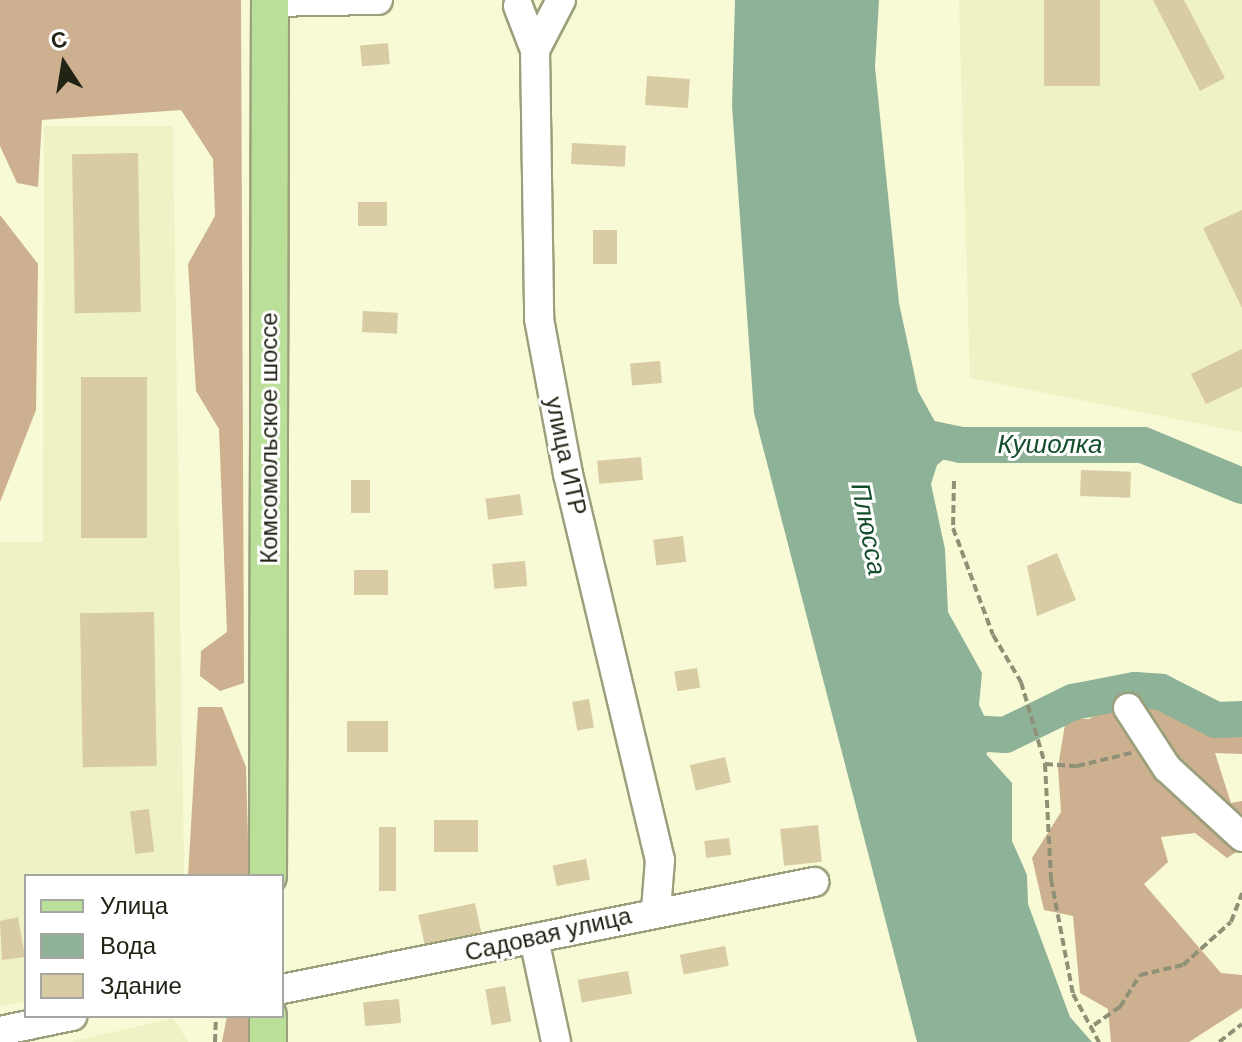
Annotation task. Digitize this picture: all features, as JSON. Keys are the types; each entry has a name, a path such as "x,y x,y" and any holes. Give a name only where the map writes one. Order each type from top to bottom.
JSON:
{"main road":[{"name":"Комсомольское шоссе","path":"268,874 270,1"},
{"path":"268,1018 268,1042"}],"street":[{"path":"270,1 378,0"},
{"path":"535,50 514,3 548,0"},
{"name":"улица ИТР","path":"561,0 535,50 532,233 539,319 568,474 660,860 656,910"},
{"path":"1128,708 1185,788 1242,837"},
{"name":"Садовая улица","path":"284,989 534,939 656,910 814,882"},
{"path":"534,939 556,1042"},
{"path":"0,1031 62,1018"}],"path":[{"path":"954,481 953,528 1030,709 1045,764 1051,879 1073,994 1094,1025 1099,1042"},
{"path":"1045,764 1077,766 1154,748"},
{"path":"1094,1025 1120,1007 1140,975 1183,965 1222,931 1242,893"},
{"path":"215,1042 216,1018"},
{"path":"1219,1042 1242,1024"}],"shaded area":[{"path":"0,0 241,0 244,683 220,691 200,676 201,651 227,632 219,429 196,391 188,264 215,216 213,159 181,110 42,120 38,187 17,183 0,146"},
{"path":"959,0 1242,0 1242,432 970,378"},
{"path":"44,126 173,126 184,874 24,874 24,1001 0,1006 0,542 43,542"},
{"path":"0,215 38,264 36,410 0,502"},
{"path":"1111,703 1147,705 1216,732 1242,727 1242,754 1215,753 1231,803 1242,801 1242,848 1227,858 1195,833 1161,837 1168,862 1144,884 1221,973 1242,975 1242,1008 1189,1042 1111,1042 1108,1009 1080,993 1073,916 1044,910 1032,858 1061,812 1058,767 1066,718 1089,719"},
{"path":"198,707 222,707 246,767 249,874 188,874"},
{"path":"173,1018 188,1042 71,1042"},
{"path":"227,1018 251,1018 253,1042 222,1042"}],"water":[{"name":"Плюсса","path":"735,0 879,0 875,67 899,303 918,391 939,429 961,445 937,465 931,484 945,549 948,612 982,673 979,705 988,724 1005,735 986,754 1012,783 1012,841 1027,875 1028,904 1070,1017 1092,1042 917,1042 754,413 732,106"}],"building":[{"path":"1044,0 1100,0 1100,86 1044,86"},
{"path":"1153,0 1184,0 1225,78 1200,91"},
{"path":"388,43 390,64 362,66 360,45"},
{"path":"647,76 690,79 688,108 645,105"},
{"path":"572,143 626,146 625,167 571,164"},
{"path":"138,153 141,312 75,313 72,154"},
{"path":"358,202 387,202 387,226 358,226"},
{"path":"1242,210 1242,308 1203,228"},
{"path":"593,230 617,230 617,264 593,264"},
{"path":"363,311 398,313 397,334 362,332"},
{"path":"1242,349 1242,387 1206,404 1191,374"},
{"path":"660,361 662,383 632,386 630,364"},
{"path":"81,377 147,377 147,538 81,538"},
{"path":"641,457 643,480 599,484 597,461"},
{"path":"1081,470 1131,472 1130,498 1080,496"},
{"path":"351,480 370,480 370,513 351,513"},
{"path":"520,494 523,515 488,520 485,499"},
{"path":"683,536 686,562 656,565 653,540"},
{"path":"1057,553 1076,600 1037,616 1027,566"},
{"path":"525,561 527,586 494,589 492,564"},
{"path":"354,570 388,570 388,595 354,595"},
{"path":"154,612 157,766 83,767 80,613"},
{"path":"697,668 700,688 677,691 674,672"},
{"path":"589,699 594,728 577,731 572,702"},
{"path":"347,721 388,721 388,752 347,752"},
{"path":"725,757 731,782 696,790 690,765"},
{"path":"149,809 154,852 135,854 130,811"},
{"path":"434,820 478,820 478,852 434,852"},
{"path":"818,825 822,862 784,866 780,829"},
{"path":"379,827 396,827 396,891 379,891"},
{"path":"729,838 731,855 706,858 704,841"},
{"path":"586,859 590,880 557,886 553,865"},
{"path":"475,903 481,932 425,944 418,915"},
{"path":"18,917 24,957 2,960 0,921"},
{"path":"725,946 729,966 684,974 680,955"},
{"path":"628,971 632,994 582,1003 578,980"},
{"path":"505,986 511,1021 492,1025 485,989"},
{"path":"399,999 401,1023 365,1026 363,1002"}],"waterway":[{"name":"Кушолка","path":"914,435 961,445 1143,445 1242,486"},
{"name":"Кушолка","path":"955,732 1005,735 1073,702 1135,690 1161,692 1216,720 1242,719"}]}
